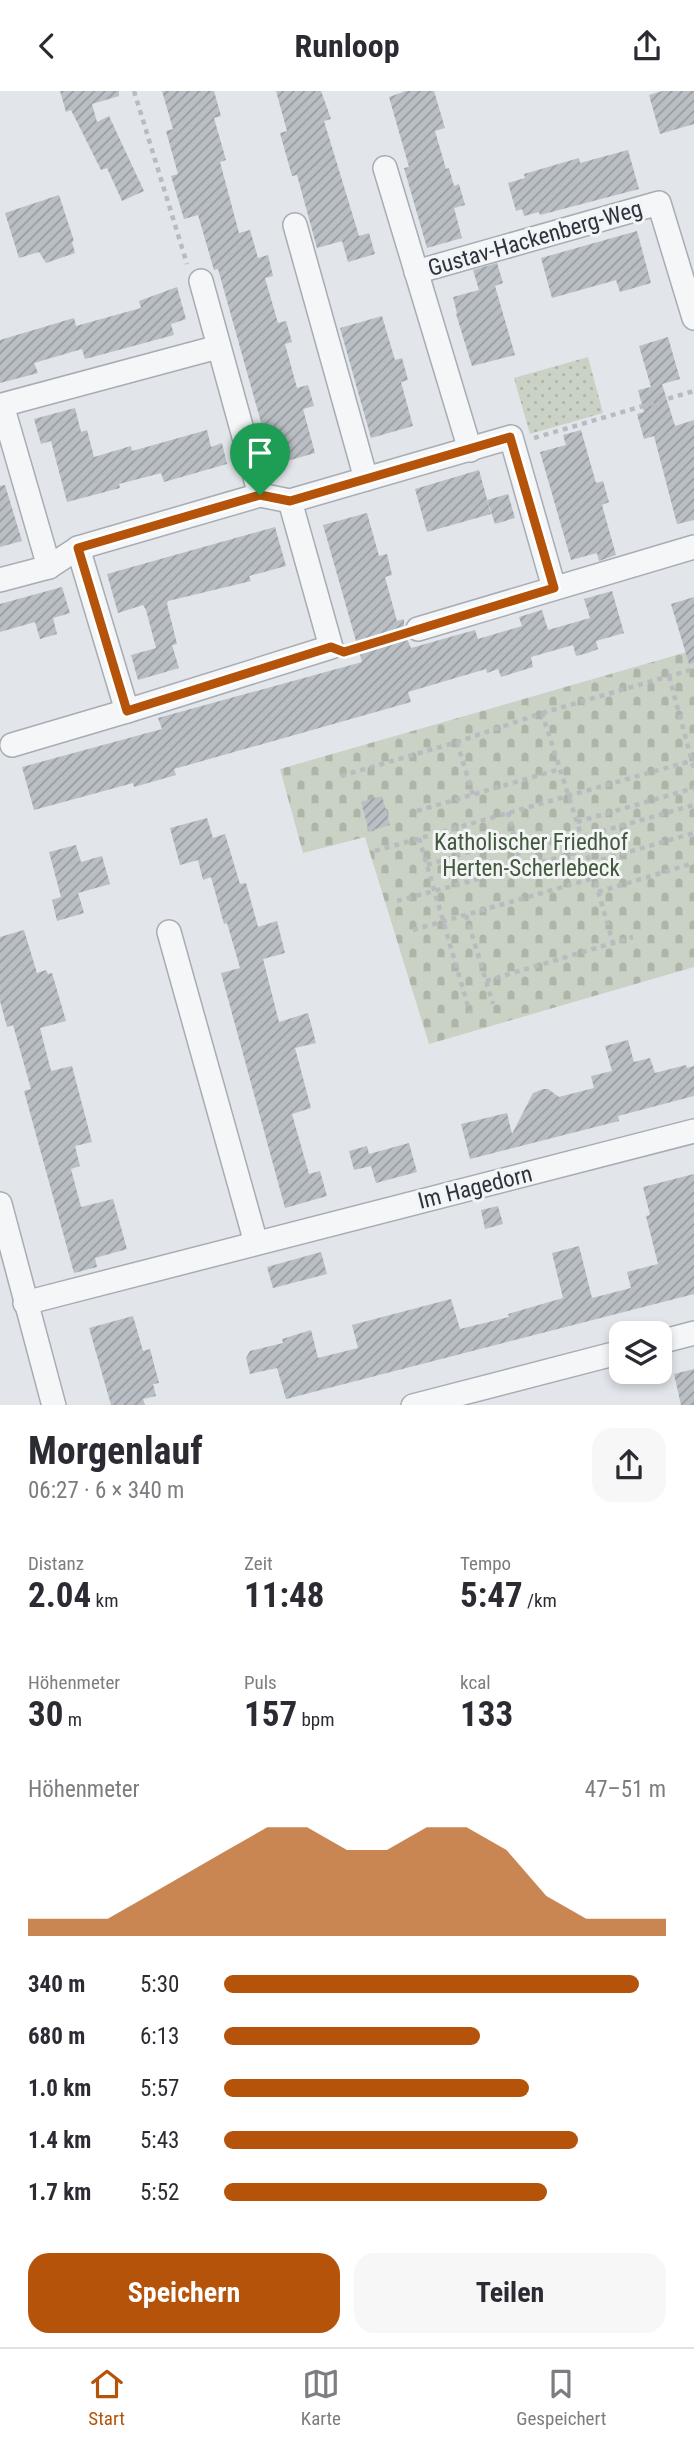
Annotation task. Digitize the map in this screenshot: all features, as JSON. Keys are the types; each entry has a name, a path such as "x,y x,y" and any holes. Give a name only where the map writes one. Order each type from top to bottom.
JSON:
{"street":[{"path":"385,168 470,450"},
{"name":"Gustav-Hackenberg-Weg","path":"416,272 659,203 694,318"},
{"path":"295,225 366,479"},
{"path":"196,278 260,495"},
{"path":"49,567 2,405 218,347"},
{"path":"0,580 49,567 78,548 260,495 290,501 510,437 554,588"},
{"path":"12,745 331,647 290,501"},
{"path":"418,629 694,547"},
{"path":"78,548 127,711"},
{"path":"169,932 256,1243"},
{"name":"Im Hagedorn","path":"25,1303 694,1131"},
{"path":"0,1204 54,1405"},
{"path":"672,1339 694,1333"},
{"path":"412,1405 609,1355"}],"path":[{"path":"134,91 196,278"},
{"path":"513,444 694,390"},
{"path":"331,647 344,652 418,629"},
{"path":"341,776 694,669"},
{"path":"669,676 694,769"},
{"path":"542,713 613,943"},
{"path":"457,742 473,795"},
{"path":"375,851 693,760"},
{"path":"417,811 561,769"},
{"path":"577,822 694,788"},
{"path":"582,837 694,804"},
{"path":"508,812 522,867"},
{"path":"590,863 694,833"},
{"path":"419,838 470,1013"},
{"path":"427,865 514,838"},
{"path":"397,901 586,851"},
{"path":"598,892 694,863"},
{"path":"413,930 594,879"},
{"path":"466,915 493,1004"},
{"path":"486,981 633,937"}],"green space":[{"path":"588,357 603,413 530,434 514,378"},
{"name":"Katholischer Friedhof Herten-Scherlebeck","path":"694,650 694,967 429,1044 365,837 303,853 280,769"}],"building":[{"path":"60,91 119,91 119,96 92,104 97,122 109,116 144,191 122,201 107,168 101,170 71,110 66,112"},
{"path":"162,91 214,91 221,116 214,118 226,160 220,162 239,233 250,230 258,258 268,255 273,276 265,278 278,323 286,321 292,342 285,344 297,388 308,385 314,406 303,409 315,453 273,465 218,269 214,270 198,215 184,219 171,176 178,174 166,131 173,129"},
{"path":"276,91 321,91 331,119 324,121 359,236 369,233 375,254 348,262 342,241 317,248 297,175 292,176 280,133 287,131"},
{"path":"406,91 434,91 445,128 435,131 446,169 449,168 454,186 459,184 465,205 454,208 462,238 427,248 404,168 409,167 389,97"},
{"path":"662,91 694,91 694,124 660,134 649,95"},
{"path":"628,150 639,189 540,215 539,212 524,216 522,209 516,211 508,183 525,178 524,174 579,158 580,163"},
{"path":"59,195 74,241 75,253 46,263 39,252 19,258 5,213"},
{"path":"637,231 651,283 620,292 616,280 552,298 541,258"},
{"path":"497,263 503,283 495,286 515,355 472,366 453,297 479,290 473,270"},
{"path":"177,287 186,319 171,324 174,335 85,359 82,349 34,363 38,373 0,383 0,340 74,318 76,326 141,308 139,301"},
{"path":"382,316 395,360 402,358 408,380 401,382 413,426 371,438 340,328"},
{"path":"668,337 680,379 662,384 675,426 694,420 694,520 677,524 654,436 644,439 637,414 644,412 638,390 651,387 639,346"},
{"path":"75,408 81,432 87,430 94,457 131,446 132,451 207,430 211,447 222,443 227,464 164,482 161,473 119,484 120,488 67,502 51,441 41,444 34,419"},
{"path":"581,430 596,483 603,481 609,502 602,505 616,555 599,561 597,553 571,560 540,452 566,445 563,435"},
{"path":"479,470 491,514 427,532 415,489"},
{"path":"5,485 22,541 0,547 0,486"},
{"path":"508,494 515,518 495,524 487,500"},
{"path":"367,513 379,556 387,554 392,575 385,577 397,621 404,619 404,632 411,648 475,630 478,639 522,626 519,617 542,610 548,630 590,618 584,599 612,591 624,633 596,641 598,649 588,653 576,656 573,645 531,657 533,667 501,677 498,669 487,673 486,669 408,692 411,702 174,769 176,775 134,787 133,783 34,810 22,767 162,729 158,718 362,662 323,525"},
{"path":"275,527 286,566 249,576 251,581 168,601 177,644 172,645 179,668 138,680 131,655 156,648 146,610 143,605 118,613 107,574"},
{"path":"62,587 70,613 53,618 57,634 40,639 35,622 0,632 0,604"},
{"path":"694,597 694,663 689,664 671,604"},
{"path":"382,796 390,825 369,831 361,802"},
{"path":"207,818 213,838 225,834 240,884 246,883 258,927 277,921 285,953 263,959 279,1022 308,1013 316,1043 295,1048 311,1108 292,1114 309,1174 320,1171 327,1196 285,1208 221,973 240,968 227,923 224,924 211,877 203,880 198,860 180,865 170,828"},
{"path":"76,845 81,862 102,856 110,884 78,893 84,913 57,921 52,900 61,897 49,852"},
{"path":"24,930 37,973 46,970 48,974 52,973 66,1021 40,1028 51,1071 72,1066 92,1142 75,1146 80,1166 71,1169 81,1207 113,1199 127,1249 95,1258 97,1267 74,1273 24,1091 31,1089 13,1025 7,1027 0,1001 0,937"},
{"path":"628,1040 634,1062 650,1058 655,1073 686,1065 687,1068 694,1066 694,1096 618,1116 619,1121 470,1159 461,1124 507,1113 512,1134 533,1093 548,1089 559,1097 594,1088 591,1076 612,1071 605,1046"},
{"path":"409,1143 417,1172 376,1183 371,1166 354,1170 349,1151 367,1146 369,1154"},
{"path":"694,1174 694,1294 286,1399 277,1368 250,1374 246,1358 250,1351 283,1343 282,1339 311,1330 318,1358 358,1348 352,1325 451,1299 460,1329 509,1317 508,1314 563,1298 552,1253 579,1246 592,1298 631,1288 627,1272 658,1264 646,1216 650,1215 643,1187"},
{"path":"498,1206 503,1224 485,1229 481,1210"},
{"path":"321,1252 327,1274 273,1288 267,1267"},
{"path":"133,1316 143,1351 150,1349 159,1383 153,1384 156,1396 143,1399 145,1405 111,1405 89,1328"},
{"path":"694,1369 694,1405 681,1405 674,1374"}],"route":[{"path":"510,437 554,588 344,652 331,647 127,711 78,548 260,495 290,501 510,437"}]}
